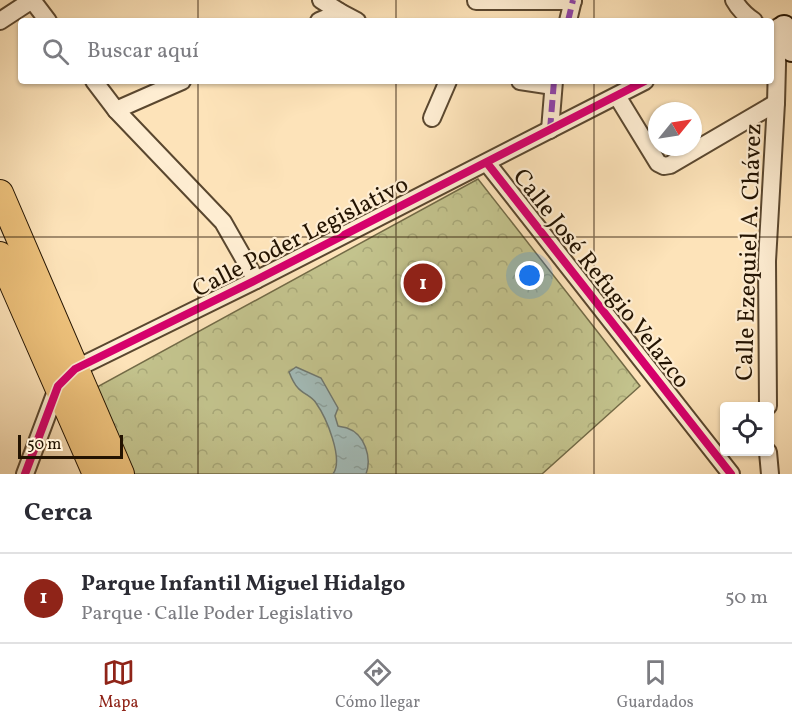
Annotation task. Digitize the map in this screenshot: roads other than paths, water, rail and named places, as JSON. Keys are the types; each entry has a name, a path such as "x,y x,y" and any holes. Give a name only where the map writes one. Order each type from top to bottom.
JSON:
{"main road":[{"path":"781,26 792,50"},
{"path":"0,193 67,377 96,474"},
{"path":"0,255 8,292 67,377 121,474"}],"street":[{"path":"0,21 32,0 46,18"},
{"path":"321,0 351,18"},
{"path":"476,1 573,0 569,18"},
{"path":"734,0 749,18"},
{"path":"326,18 339,12"},
{"name":"Calle Ezequiel A. Chávez","path":"768,402 767,261 781,26"},
{"path":"96,84 116,110 223,222 256,280"},
{"path":"116,110 175,84"},
{"path":"432,118 447,84"},
{"path":"550,130 554,84"},
{"name":"Calle Poder Legislativo","path":"67,377 639,84"},
{"path":"617,96 658,163 664,166 670,165 777,103"},
{"name":"Calle José Refugio Velazco","path":"487,163 731,474"},
{"path":"25,474 67,377"},
{"path":"754,474 769,463"}],"water":[{"path":"296,367 321,378 338,408 335,416 338,426 353,431 363,441 368,461 366,474 333,474 336,459 332,438 316,403 300,390 293,380 289,372"}],"place":[{"name":"Parque Infantil Miguel Hidalgo","path":"423,283"}]}
